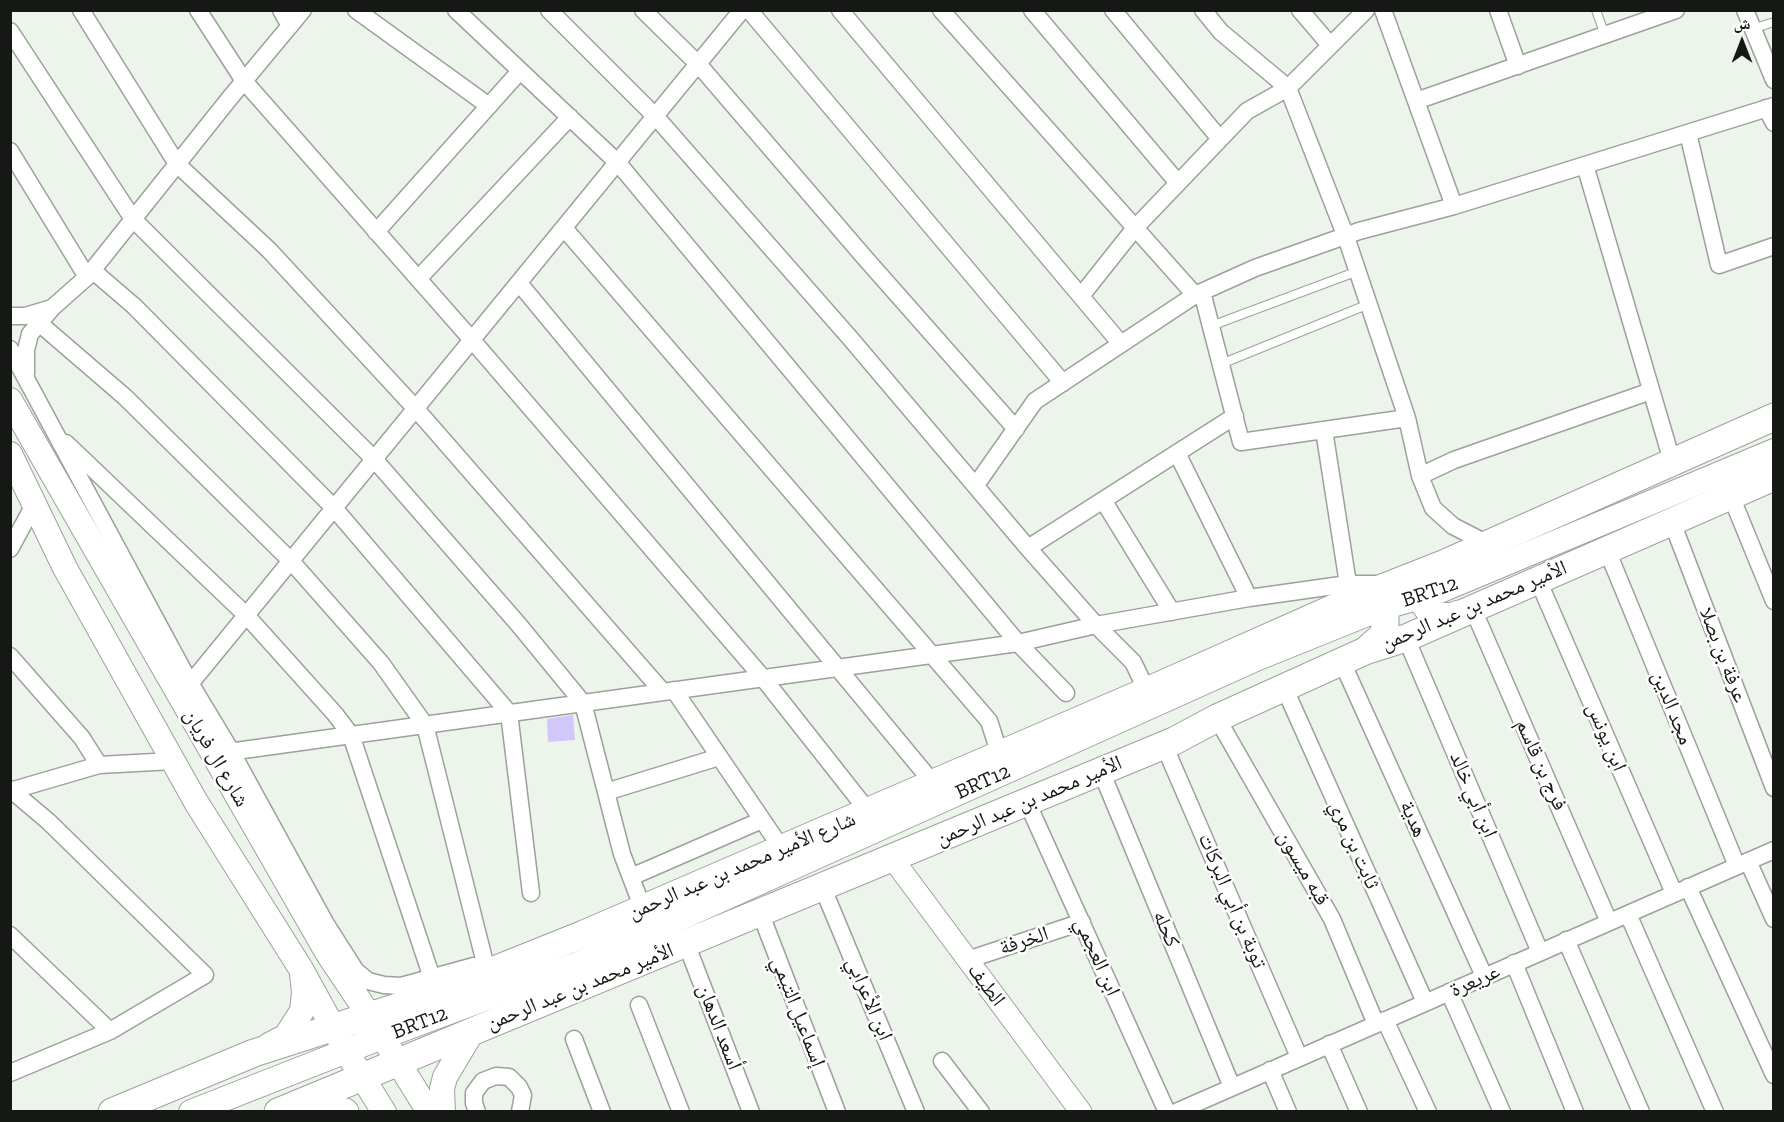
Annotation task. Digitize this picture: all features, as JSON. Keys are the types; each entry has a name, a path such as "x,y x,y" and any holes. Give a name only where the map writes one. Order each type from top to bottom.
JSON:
{"main road":[{"name":"شارع ال فريان","path":"10,399 223,752 302,909 328,954 429,1112"},
{"path":"1147,691 1351,591 1370,600 1385,596 1443,564 1773,417"},
{"name":"BRT12","path":"191,1112 346,1051 376,1026 578,964 1258,658 1385,596 1421,597 1773,451"},
{"name":"شارع ال فريان","path":"10,454 64,568 196,802 301,969 360,1077 384,1112"},
{"name":"الأمير محمد بن عبد الرحمن","path":"278,1112 1164,745 1216,718 1353,656 1406,638 1773,477"},
{"path":"1443,564 1426,576 1420,589 1426,608 1437,616 1451,617 1469,611"},
{"path":"1353,656 1382,636 1386,622 1385,596"},
{"name":"شارع الأمير محمد بن عبد الرحمن","path":"112,1112 254,1053 332,1028 376,1026 422,999 643,909 1147,691"},
{"path":"302,909 326,924"},
{"name":"شارع ال فريان","path":"254,1053 286,1036 296,1023 302,1011 301,969"},
{"path":"442,1112 442,1089 446,1077 472,1032"},
{"path":"319,1112 345,1112"}],"street":[{"path":"81,10 177,164 269,250 416,409 668,691 719,757 782,849"},
{"path":"198,10 244,81 472,340 763,678 868,811"},
{"path":"280,10 290,26"},
{"path":"26,378 26,350 30,334 52,308 90,274 303,10"},
{"path":"356,10 489,106"},
{"path":"456,10 618,163 1018,643 1066,693"},
{"path":"549,10 656,117 1028,548 1096,625 1133,662 1147,691"},
{"path":"643,10 699,65 1016,429"},
{"path":"10,349 55,432 185,689 742,10"},
{"path":"749,10 1063,383"},
{"path":"840,10 1121,344"},
{"path":"941,10 1135,228 1199,293 1211,326 1241,442 1407,418"},
{"path":"1032,10 1178,183"},
{"path":"1113,10 1220,139"},
{"path":"1203,10 1221,32 1288,87 1358,271 1407,418 1420,476 1432,508 1453,526 1488,544"},
{"path":"1300,10 1330,45"},
{"path":"1081,296 1135,228 1246,111 1288,87 1366,10"},
{"path":"1383,10 1454,206"},
{"path":"1498,10 1518,66"},
{"path":"1745,10 1773,80"},
{"path":"1416,101 1673,11"},
{"path":"10,31 133,219 374,459 584,702 622,854 643,909"},
{"path":"376,232 520,71"},
{"path":"976,485 1035,402 1199,293 1255,268 1359,231 1454,206 1688,133 1771,113"},
{"path":"418,279 570,117"},
{"path":"1688,133 1719,265 1773,246"},
{"path":"10,151 90,274 134,306 334,508 508,713 531,893"},
{"path":"1585,165 1672,461"},
{"path":"564,228 989,721 1000,755"},
{"path":"519,283 933,783"},
{"path":"10,316 25,316 52,308"},
{"path":"39,323 125,397 291,561 381,663 425,724 485,963"},
{"path":"1420,476 1454,460 1651,391"},
{"path":"1028,548 1235,416"},
{"path":"584,934 401,986 384,986 368,981 356,970 326,924 223,752 1018,643 1096,625 1250,598 1351,591 1324,430"},
{"path":"55,432 246,615 351,735 432,978"},
{"path":"1177,453 1250,598"},
{"path":"1731,496 1773,601"},
{"path":"1103,500 1172,612"},
{"path":"10,549 35,503"},
{"name":"عرفة بن بصلا","path":"1672,522 1773,788"},
{"name":"مجد الدين","path":"1607,550 1742,863 1773,918"},
{"name":"ابن يونس","path":"1539,580 1681,890 1773,1076"},
{"name":"فرج بن قاسم","path":"1469,611 1609,922"},
{"name":"ابن أبي خالد","path":"1406,638 1540,952"},
{"path":"10,656 82,738 99,765"},
{"name":"هدية","path":"1353,656 1484,976"},
{"name":"ثابت بن مري","path":"1284,687 1425,1002"},
{"name":"قبه ميسون","path":"1216,718 1332,919 1381,1022 1428,1112"},
{"name":"توبة بن أبي البركات","path":"1164,745 1299,1057"},
{"path":"606,792 719,757"},
{"path":"11,790 99,765 173,761"},
{"name":"كحله","path":"1101,771 1232,1087"},
{"path":"11,790 49,822 205,975 110,1031 11,1072"},
{"name":"ابن العجمي","path":"1027,802 1167,1112"},
{"path":"631,877 762,820"},
{"name":"عريعرة","path":"1176,1112 1213,1104 1232,1087 1773,850"},
{"name":"الطيف","path":"892,858 1080,1112"},
{"name":"ابن الأعرابي","path":"822,886 916,1112"},
{"name":"إسماعيل التيمي","path":"760,912 837,1112"},
{"path":"1628,914 1715,1112"},
{"name":"الخرفة","path":"967,960 1082,922"},
{"path":"10,935 110,1031"},
{"path":"1566,940 1641,1112"},
{"name":"أسعد الدهان","path":"686,943 751,1112"},
{"path":"1514,963 1575,1112"},
{"path":"1449,992 1502,1112"},
{"path":"639,1005 681,1112"},
{"path":"574,1038 602,1112"},
{"path":"1329,1044 1359,1112"},
{"path":"942,1060 981,1112"},
{"path":"1270,1070 1288,1112"},
{"path":"477,1112 474,1093 483,1081 496,1076 509,1077 519,1087 521,1103 530,1112"}],"lane":[{"path":"1596,10 1605,35"},
{"path":"1752,29 1773,22"},
{"path":"1211,326 1358,271"},
{"path":"1221,364 1369,304"}],"building":[{"path":"573,715 575,740 548,742 547,719"}]}
